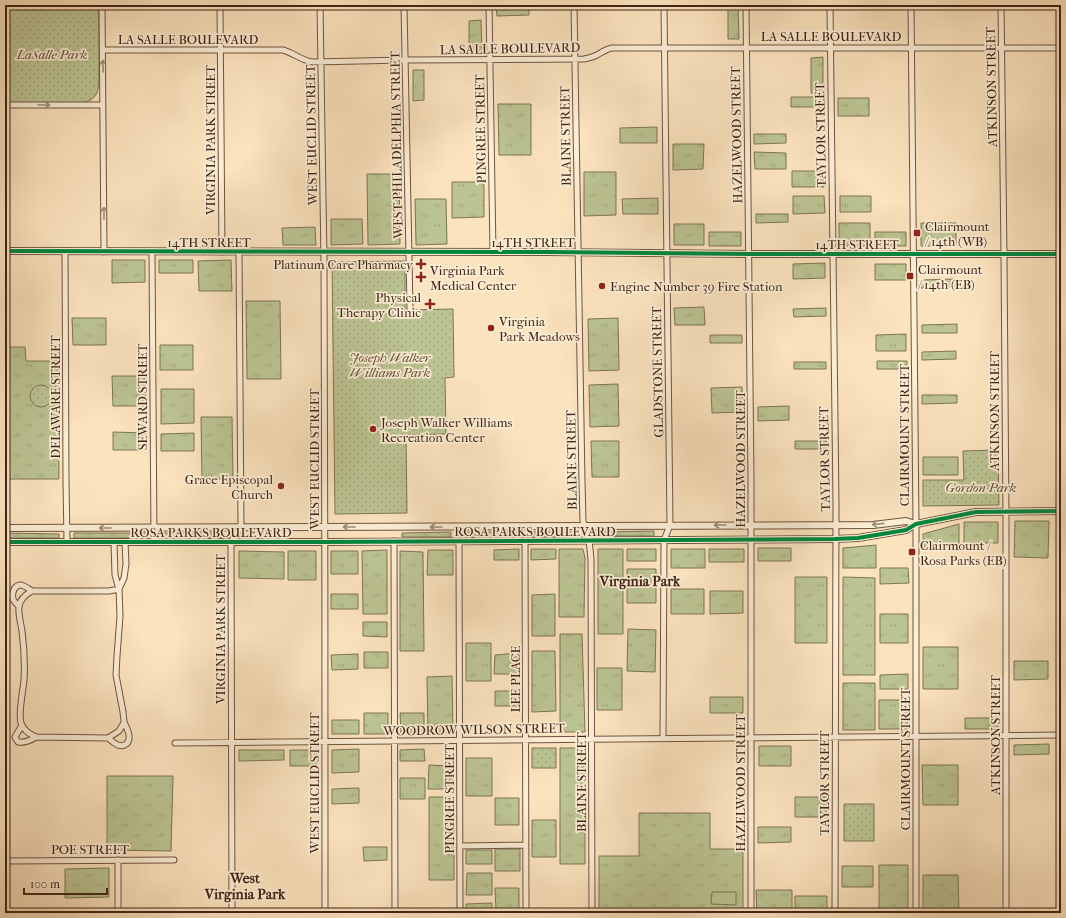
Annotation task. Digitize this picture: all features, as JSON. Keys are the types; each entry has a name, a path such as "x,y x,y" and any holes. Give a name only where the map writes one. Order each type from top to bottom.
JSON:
{"street":[{"path":"102,5 104,252"},
{"name":"VIRGINIA PARK STREET","path":"220,5 222,252"},
{"name":"WEST EUCLID STREET","path":"320,5 326,527 324,742 325,913"},
{"name":"WEST PHILADELPHIA STREET","path":"404,5 410,308"},
{"name":"PINGREE STREET","path":"489,5 493,252"},
{"name":"BLAINE STREET","path":"574,5 583,521 589,540 591,559 592,913"},
{"name":"GLADSTONE STREET","path":"663,738 664,540 670,525 664,5"},
{"name":"HAZELWOOD STREET","path":"746,5 751,525 751,913"},
{"name":"TAYLOR STREET","path":"830,5 836,525 835,913"},
{"name":"CLAIRMOUNT STREET","path":"911,5 916,524 916,913"},
{"name":"ATKINSON STREET","path":"1001,5 1006,512 1006,913"},
{"name":"LA SALLE BOULEVARD","path":"103,50 283,50 306,61 320,62 584,59 591,58 605,50 612,48 664,47 1061,48"},
{"path":"5,105 103,105"},
{"name":"14TH STREET","path":"5,251 1061,254"},
{"name":"DELAWARE STREET","path":"65,251 67,542"},
{"name":"SEWARD STREET","path":"152,252 154,542"},
{"path":"239,252 241,527"},
{"name":"ROSA PARKS BOULEVARD","path":"5,542 836,539 858,538 906,530 916,524 976,512 1061,511"},
{"name":"ROSA PARKS BOULEVARD","path":"5,528 873,525 906,520 916,524"},
{"name":"VIRGINIA PARK STREET","path":"232,913 231,542 241,527"},
{"path":"394,541 395,913"},
{"name":"PINGREE STREET","path":"459,541 460,913"},
{"name":"LEE PLACE","path":"525,541 526,913"},
{"path":"108,738 118,745 124,746 130,739 124,722 116,675 120,616 119,589 115,575 114,542"},
{"path":"119,589 124,578 126,564 125,542"},
{"path":"19,606 13,599 16,587 19,585 32,591"},
{"path":"36,738 24,729 20,718 24,667 23,638 19,606 23,597 32,591 109,591 119,589"},
{"path":"22,725 16,737 18,742 22,743 29,742 36,738 108,738 119,731 124,722"},
{"name":"WOODROW WILSON STREET","path":"175,743 1061,735"},
{"path":"460,846 526,845"},
{"path":"118,860 118,913"},
{"name":"POE STREET","path":"5,861 174,860"}],"green space":[{"name":"LaSalle Park","path":"5,5 94,5 97,8 99,16 99,81 97,93 94,98 83,103 5,103"},
{"path":"496,5 529,5 529,15 497,16"},
{"path":"728,5 738,5 739,39 728,39"},
{"path":"481,20 482,51 469,51 469,21"},
{"path":"823,57 823,93 811,93 811,58"},
{"path":"413,70 424,70 424,100 413,101"},
{"path":"791,97 823,97 823,107 791,107"},
{"path":"838,98 869,98 869,116 838,116"},
{"path":"498,104 531,104 531,155 499,155"},
{"path":"657,127 657,143 620,143 620,128"},
{"path":"754,134 786,134 786,143 754,144"},
{"path":"673,144 704,144 703,169 673,170"},
{"path":"754,152 786,153 786,169 755,169"},
{"path":"792,171 824,171 824,187 792,187"},
{"path":"584,172 616,172 616,215 584,216"},
{"path":"367,174 399,174 400,244 368,245"},
{"path":"452,182 484,182 484,217 452,218"},
{"path":"793,196 824,196 825,213 793,214"},
{"path":"840,196 871,196 871,212 840,212"},
{"path":"658,198 658,214 623,214 622,199"},
{"path":"415,199 446,199 447,244 416,245"},
{"path":"756,214 788,214 788,222 756,223"},
{"path":"331,219 362,219 363,244 331,245"},
{"path":"839,223 870,223 870,246 839,246"},
{"path":"921,223 956,223 956,246 921,246"},
{"path":"674,224 704,224 704,245 674,245"},
{"path":"315,227 316,245 283,245 282,228"},
{"path":"709,232 741,232 741,246 709,246"},
{"path":"875,232 906,232 906,246 875,246"},
{"path":"112,260 145,260 145,282 112,283"},
{"path":"159,260 193,260 193,273 159,273"},
{"path":"231,260 232,291 199,291 198,261"},
{"name":"Joseph Walker Williams Park","path":"405,261 405,310 453,309 454,377 445,378 446,434 406,435 407,513 335,514 332,262"},
{"path":"825,263 825,278 793,279 793,264"},
{"path":"875,264 906,264 906,280 875,280"},
{"path":"956,279 956,287 921,288 921,280"},
{"path":"246,301 280,301 281,379 247,379"},
{"path":"704,307 705,325 675,325 674,308"},
{"path":"826,308 826,316 794,317 793,309"},
{"path":"72,318 106,318 106,345 73,345"},
{"path":"618,318 619,370 589,371 588,319"},
{"path":"957,324 957,333 922,333 922,325"},
{"path":"906,334 906,351 876,351 876,335"},
{"path":"710,335 742,335 742,343 710,343"},
{"path":"160,345 193,345 193,370 160,370"},
{"path":"5,347 25,347 26,361 58,361 59,479 5,479"},
{"path":"956,351 956,359 922,360 922,352"},
{"path":"877,361 907,361 907,369 877,369"},
{"path":"794,362 826,362 826,369 794,369"},
{"path":"112,376 145,376 146,406 113,406"},
{"path":"618,384 619,426 590,427 589,385"},
{"path":"41,385 49,388 52,396 49,404 41,407 33,404 30,396 33,388"},
{"path":"742,387 743,412 712,413 711,388"},
{"path":"161,389 194,389 194,423 161,424"},
{"path":"922,395 957,395 957,403 922,404"},
{"path":"789,406 789,420 758,421 758,407"},
{"path":"201,417 232,417 233,479 202,479"},
{"path":"113,432 146,433 146,450 113,450"},
{"path":"194,433 194,451 161,451 161,434"},
{"path":"591,441 619,441 619,477 592,477"},
{"path":"795,441 827,441 827,449 795,449"},
{"name":"Gordon Park","path":"998,450 999,505 923,506 923,480 964,480 963,451"},
{"path":"923,457 958,457 958,475 923,475"},
{"path":"1015,521 1049,521 1048,558 1014,557"},
{"path":"964,522 998,522 998,543 964,543"},
{"path":"959,524 959,547 924,548 923,534"},
{"path":"654,531 654,536 595,536 595,532"},
{"path":"451,532 451,537 402,537 402,533"},
{"path":"467,532 516,532 516,537 467,537"},
{"path":"533,532 576,532 576,536 533,536"},
{"path":"5,533 59,534 59,538 5,538"},
{"path":"74,533 147,533 147,538 74,538"},
{"path":"162,533 222,533 222,538 162,538"},
{"path":"876,545 876,568 843,568 843,548"},
{"path":"758,548 791,548 791,561 758,561"},
{"path":"519,549 519,560 494,560 494,550"},
{"path":"531,549 556,549 556,559 531,560"},
{"path":"559,549 583,549 585,558 584,617 559,617"},
{"path":"598,549 623,549 623,634 598,634"},
{"path":"627,549 656,549 656,561 627,561"},
{"path":"671,549 705,549 705,568 671,568"},
{"path":"709,549 744,549 744,562 709,562"},
{"path":"387,550 387,614 363,614 362,551"},
{"path":"428,550 453,550 453,575 427,575"},
{"path":"239,551 284,552 284,579 239,578"},
{"path":"288,551 316,551 316,580 288,580"},
{"path":"331,551 358,551 358,574 331,574"},
{"path":"400,551 423,552 424,651 400,651"},
{"path":"880,568 908,568 909,583 880,584"},
{"path":"627,569 656,569 656,603 627,603"},
{"path":"795,577 827,577 827,643 795,643"},
{"path":"843,577 875,578 875,675 843,675"},
{"path":"671,589 704,589 704,614 671,614"},
{"path":"710,591 743,591 743,613 710,614"},
{"path":"331,594 358,594 358,609 331,609"},
{"path":"555,594 555,636 532,636 532,595"},
{"path":"880,614 908,614 908,643 880,643"},
{"path":"363,622 387,622 387,637 363,636"},
{"path":"628,629 656,630 655,672 627,671"},
{"path":"560,634 582,634 585,732 560,732"},
{"path":"466,643 491,643 491,681 466,681"},
{"path":"923,647 958,647 958,689 923,689"},
{"path":"532,651 555,651 556,711 532,712"},
{"path":"364,652 388,652 388,668 364,668"},
{"path":"518,653 519,674 494,674 495,655"},
{"path":"358,654 358,669 332,670 331,655"},
{"path":"1014,661 1048,661 1048,679 1014,680"},
{"path":"597,668 622,668 622,710 597,710"},
{"path":"908,674 908,689 880,689 880,675"},
{"path":"452,676 453,732 428,733 427,677"},
{"path":"843,683 875,683 875,730 843,730"},
{"path":"495,691 519,691 519,706 495,706"},
{"path":"710,697 743,697 743,713 710,713"},
{"path":"879,700 908,700 908,729 879,729"},
{"path":"364,713 388,713 388,734 364,734"},
{"path":"400,713 424,713 424,733 401,733"},
{"path":"965,718 997,718 998,729 965,729"},
{"path":"332,720 359,720 359,734 332,734"},
{"path":"1049,744 1049,754 1014,755 1014,745"},
{"path":"759,746 791,746 791,766 759,766"},
{"path":"532,748 556,748 556,768 532,768"},
{"path":"560,748 585,748 585,864 560,864"},
{"path":"359,749 359,772 332,773 332,750"},
{"path":"424,749 425,761 400,761 400,750"},
{"path":"239,750 284,750 284,760 239,761"},
{"path":"290,750 317,750 316,766 290,766"},
{"path":"466,758 492,758 492,796 466,796"},
{"path":"429,765 453,766 453,789 428,789"},
{"path":"922,765 958,765 958,805 923,805"},
{"path":"107,776 173,776 171,851 107,850"},
{"path":"400,778 425,778 425,799 400,799"},
{"path":"359,788 359,803 332,804 332,789"},
{"path":"429,797 454,797 454,880 429,880"},
{"path":"795,797 827,797 827,817 795,817"},
{"path":"495,798 519,798 519,825 495,825"},
{"path":"844,804 874,804 874,841 844,841"},
{"path":"639,813 710,813 710,849 743,849 743,913 599,913 599,856 639,856"},
{"path":"532,820 556,820 556,857 532,857"},
{"path":"758,827 791,827 791,842 758,843"},
{"path":"363,847 387,847 387,860 364,861"},
{"path":"495,849 520,849 520,871 495,871"},
{"path":"466,850 492,850 492,864 466,864"},
{"path":"879,865 908,865 908,913 879,913"},
{"path":"842,866 873,866 873,887 842,887"},
{"path":"109,868 109,897 65,898 65,869"},
{"path":"467,873 492,873 492,895 466,895"},
{"path":"923,875 958,875 959,913 923,913"},
{"path":"495,888 519,888 519,910 496,910"},
{"path":"756,890 792,890 792,913 757,913"},
{"path":"712,892 736,892 736,905 711,904"},
{"path":"795,896 827,896 827,913 795,913"},
{"path":"492,903 492,913 466,913 466,904"}],"cycle path":[{"path":"5,251 1061,254"},
{"path":"5,542 835,539 858,538 906,530 916,524 976,512 1061,511"}],"place":[{"name":"Clairmount / 14th (WB)","path":"917,233"},
{"name":"Platinum Care Pharmacy","path":"421,264"},
{"name":"Clairmount / 14th (EB)","path":"910,276"},
{"name":"Virginia Park Medical Center","path":"421,277"},
{"name":"Engine Number 39 Fire Station","path":"602,286"},
{"name":"Physical Therapy Clinic","path":"430,304"},
{"name":"Virginia Park Meadows","path":"491,328"},
{"name":"Joseph Walker Williams Recreation Center","path":"373,429"},
{"name":"Grace Episcopal Church","path":"281,486"},
{"name":"Clairmount / Rosa Parks (EB)","path":"912,552"}],"district":[{"name":"Virginia Park","path":"640,581"},
{"name":"West Virginia Park","path":"245,886"}]}
